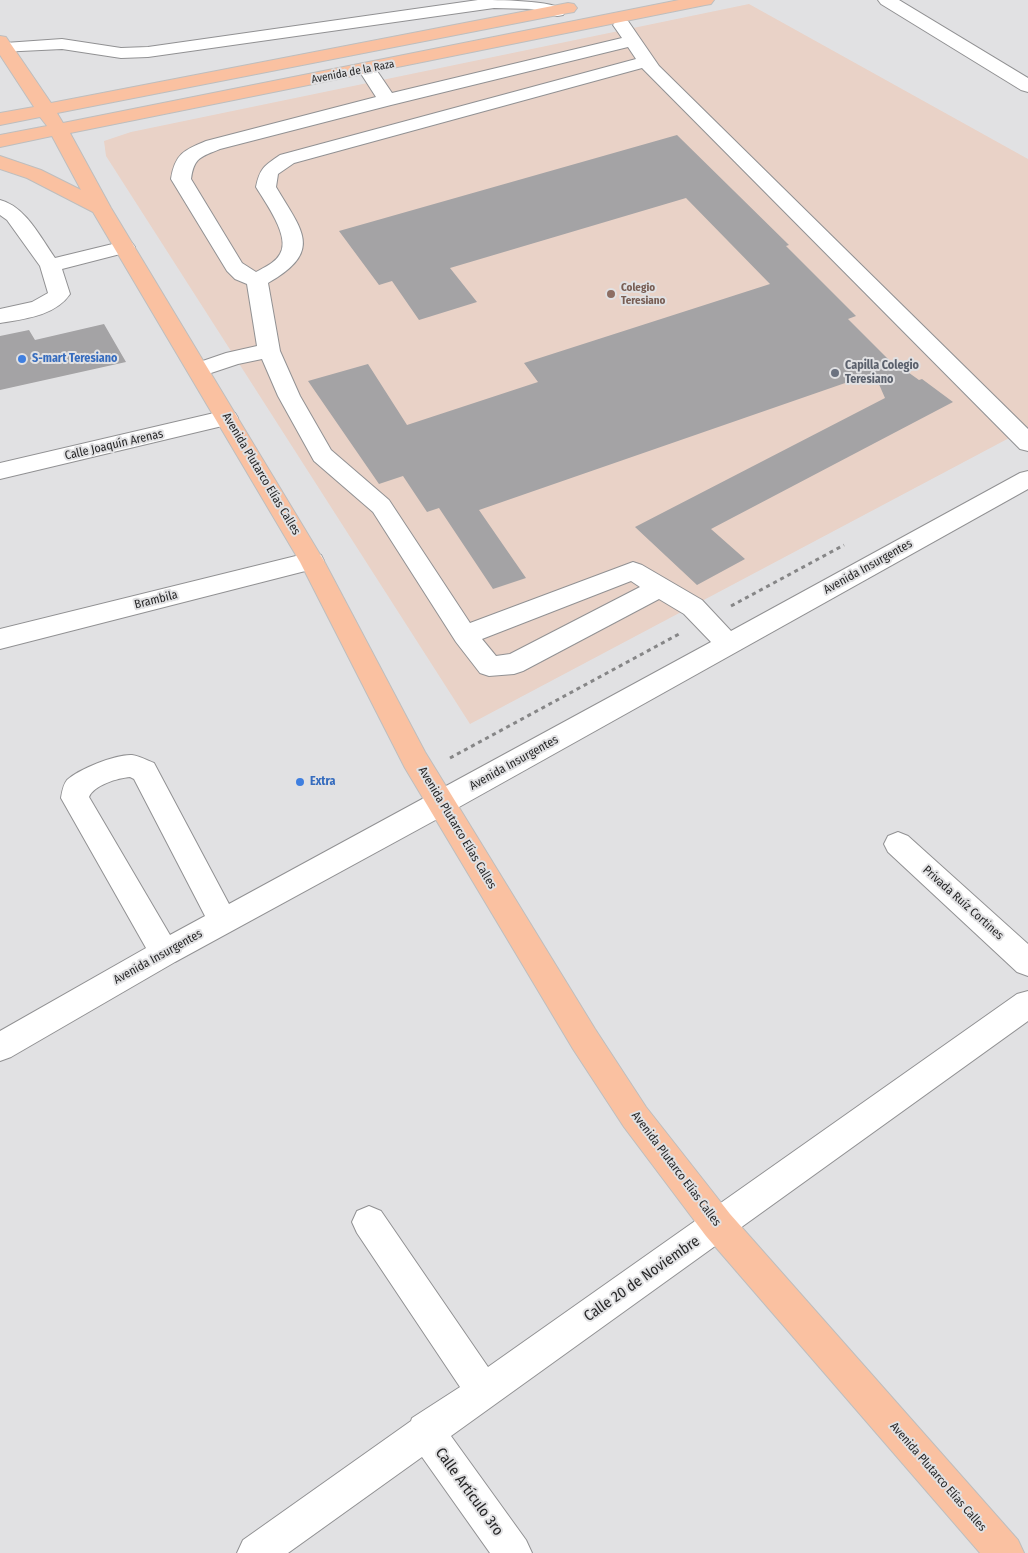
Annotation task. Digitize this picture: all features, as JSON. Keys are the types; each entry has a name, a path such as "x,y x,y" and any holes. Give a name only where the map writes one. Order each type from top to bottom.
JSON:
{"main road":[{"name":"Avenida de la Raza","path":"0,119 52,119 366,70 704,0"},
{"name":"Avenida de la Raza","path":"0,141 52,119 584,5"},
{"path":"0,78 5,49"},
{"name":"Avenida Plutarco Elías Calles","path":"5,49 52,119 101,208 312,561 415,760 584,1039 635,1117 718,1225 1005,1553"},
{"path":"0,162 34,174 101,208"}],"street":[{"path":"887,0 1028,86"},
{"path":"5,49 62,44 121,53 148,52 487,4 515,2 557,10"},
{"path":"616,18 645,62 1028,443"},
{"path":"257,280 242,274 234,268 181,178 183,164 192,154 213,145 387,100 632,41"},
{"path":"257,280 280,266 292,253 293,234 266,187 269,172 287,160 645,62"},
{"path":"366,70 387,100"},
{"path":"0,206 14,216 50,266 58,290 54,300 36,308 0,316"},
{"path":"50,266 124,247"},
{"path":"257,280 269,351 289,396 322,454 381,506 465,635 488,666 514,664 660,587"},
{"path":"199,370 234,358 269,351"},
{"name":"Calle Joaquín Arenas","path":"0,471 227,418"},
{"name":"Avenida Insurgentes","path":"1,1043 442,803 1028,479"},
{"name":"Brambila","path":"0,639 312,561"},
{"path":"465,635 633,571 692,607 728,644"},
{"path":"164,953 75,798 76,789 85,782 127,766 136,766 144,771 223,921"},
{"name":"Privada Ruíz Cortines","path":"898,844 1028,962"},
{"name":"Calle 20 de Noviembre","path":"256,1553 1028,1004"},
{"path":"369,1222 483,1391"},
{"name":"Calle Artículo 3ro","path":"425,1431 513,1553"}],"shaded area":[{"name":"Colegio Teresiano","path":"749,4 1028,159 1028,428 470,724 106,156 104,141 131,132"}],"building":[{"path":"677,135 789,245 786,246 856,316 848,319 895,366 898,365 919,380 922,379 953,402 711,529 745,559 697,585 635,527 885,398 874,373 479,510 526,578 493,589 439,508 427,512 403,476 379,484 308,381 368,364 407,425 538,382 524,363 770,284 686,198 450,268 477,302 419,320 392,281 379,285 339,231"},
{"path":"104,324 126,362 0,390 0,336 29,330 35,340"}],"place":[{"name":"Colegio Teresiano","path":"611,294"},
{"name":"S-mart Teresiano","path":"22,359"},
{"name":"Capilla Colegio Teresiano","path":"835,373"},
{"name":"Extra","path":"300,782"}]}
